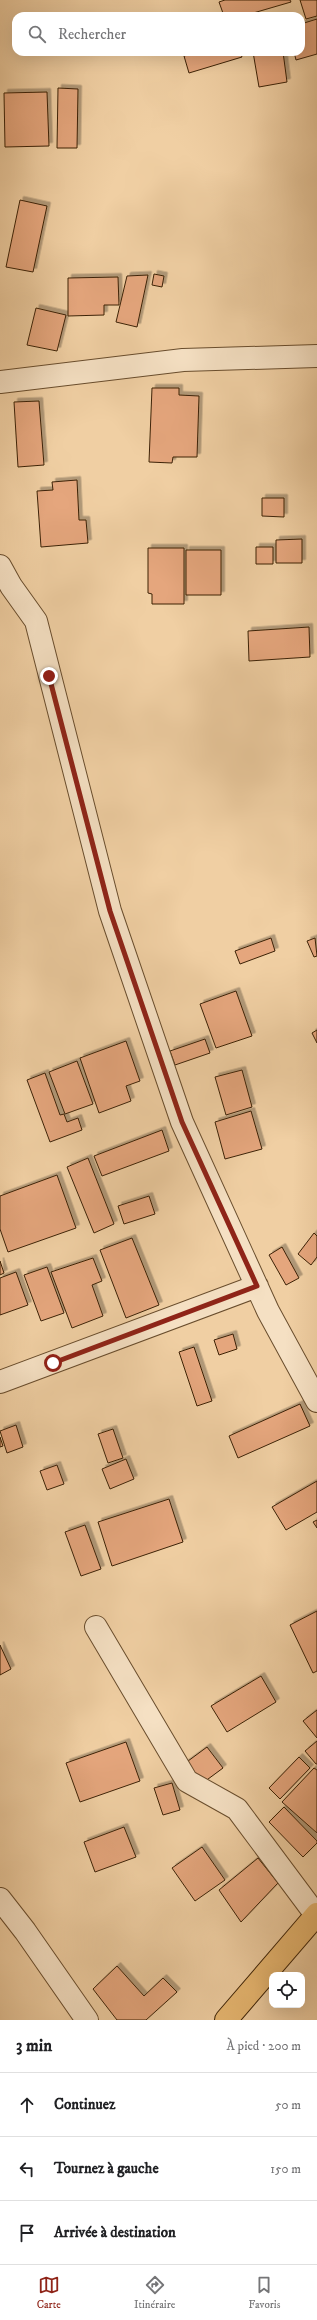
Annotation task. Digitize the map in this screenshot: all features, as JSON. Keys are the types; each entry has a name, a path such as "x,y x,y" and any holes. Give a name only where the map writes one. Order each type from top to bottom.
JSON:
{"main road":[{"path":"226,2020 317,1914"}],"street":[{"path":"0,382 183,360 317,356"},
{"path":"0,566 11,586 36,621 110,911 182,1122 268,1311 317,1401"},
{"path":"0,1382 257,1286"},
{"path":"96,1627 186,1781 237,1809 317,1914"},
{"path":"0,1899 25,1931 87,2020"}],"building":[{"path":"225,0 290,0 291,2 257,12 223,12 219,2"},
{"path":"300,0 317,0 317,16 306,19"},
{"path":"317,19 317,54 296,60 295,56 305,56 305,23"},
{"path":"184,56 242,57 189,73"},
{"path":"254,56 284,56 287,82 259,87"},
{"path":"58,88 78,89 77,148 57,148"},
{"path":"47,92 49,146 5,147 4,93"},
{"path":"20,200 47,206 33,272 6,267"},
{"path":"154,274 164,276 162,287 152,285"},
{"path":"148,275 137,327 116,322 127,276"},
{"path":"118,277 119,305 104,305 104,315 68,316 68,278"},
{"path":"36,308 66,315 57,351 27,345"},
{"path":"152,388 179,388 179,395 199,396 197,457 173,457 172,463 149,462"},
{"path":"39,401 44,465 18,467 14,402"},
{"path":"77,480 79,520 86,520 88,543 41,547 37,491 53,490 52,482"},
{"path":"262,498 284,498 284,517 262,516"},
{"path":"302,539 302,563 276,563 276,540"},
{"path":"256,547 273,547 273,564 256,564"},
{"path":"148,548 184,548 184,604 152,604 152,594 148,593"},
{"path":"186,550 221,550 221,595 186,595"},
{"path":"309,627 310,657 249,661 248,631"},
{"path":"271,938 275,951 240,964 235,951"},
{"path":"315,938 317,956 314,957 307,941"},
{"path":"236,991 252,1036 216,1048 200,1004"},
{"path":"317,1030 317,1043 312,1033"},
{"path":"205,1039 210,1053 175,1065 170,1051"},
{"path":"126,1041 140,1081 126,1086 131,1101 99,1113 80,1058"},
{"path":"77,1061 93,1104 65,1114 49,1072"},
{"path":"242,1070 252,1107 226,1115 215,1077"},
{"path":"45,1073 60,1115 64,1114 67,1122 78,1118 82,1130 50,1142 27,1080"},
{"path":"251,1111 262,1149 225,1159 215,1122"},
{"path":"162,1130 169,1151 102,1176 94,1156"},
{"path":"88,1158 114,1224 94,1233 67,1167"},
{"path":"57,1175 76,1228 8,1252 0,1229 0,1196"},
{"path":"149,1196 155,1214 124,1224 118,1206"},
{"path":"314,1233 317,1236 317,1257 311,1265 298,1254"},
{"path":"132,1238 159,1305 126,1318 100,1250"},
{"path":"282,1247 299,1278 286,1285 269,1255"},
{"path":"93,1258 102,1281 92,1285 103,1316 72,1328 51,1272"},
{"path":"0,1261 4,1273 0,1275"},
{"path":"47,1267 64,1313 41,1321 24,1275"},
{"path":"16,1272 28,1305 0,1315 0,1278"},
{"path":"233,1334 237,1349 219,1355 214,1340"},
{"path":"194,1347 212,1401 197,1406 179,1352"},
{"path":"300,1404 310,1426 238,1458 229,1436"},
{"path":"16,1425 23,1447 7,1453 0,1431"},
{"path":"113,1429 123,1458 108,1463 98,1434"},
{"path":"0,1437 3,1446 0,1447"},
{"path":"126,1459 134,1479 110,1489 102,1469"},
{"path":"57,1465 64,1484 47,1490 40,1471"},
{"path":"317,1481 317,1512 286,1530 272,1507"},
{"path":"169,1499 183,1542 112,1566 98,1522"},
{"path":"317,1520 317,1528 313,1522"},
{"path":"85,1525 101,1569 81,1576 65,1532"},
{"path":"317,1611 317,1671 313,1673 290,1625"},
{"path":"0,1645 11,1669 0,1675"},
{"path":"261,1676 276,1702 227,1732 211,1706"},
{"path":"317,1710 317,1738 303,1721"},
{"path":"317,1741 317,1764 316,1764 305,1751"},
{"path":"126,1742 140,1781 80,1802 66,1763"},
{"path":"207,1747 223,1768 200,1785 184,1764"},
{"path":"299,1757 310,1768 280,1799 269,1788"},
{"path":"314,1768 317,1770 317,1833 282,1802"},
{"path":"172,1783 180,1810 163,1815 154,1788"},
{"path":"284,1807 317,1841 317,1843 303,1857 269,1822"},
{"path":"124,1827 136,1857 95,1872 84,1842"},
{"path":"202,1847 225,1880 195,1901 172,1868"},
{"path":"258,1858 278,1883 241,1922 219,1890"},
{"path":"117,1966 144,1996 163,1978 177,1992 146,2020 117,2020 93,1989"}],"route":[{"path":"49,676 110,911 182,1122 257,1286 53,1363"}]}
